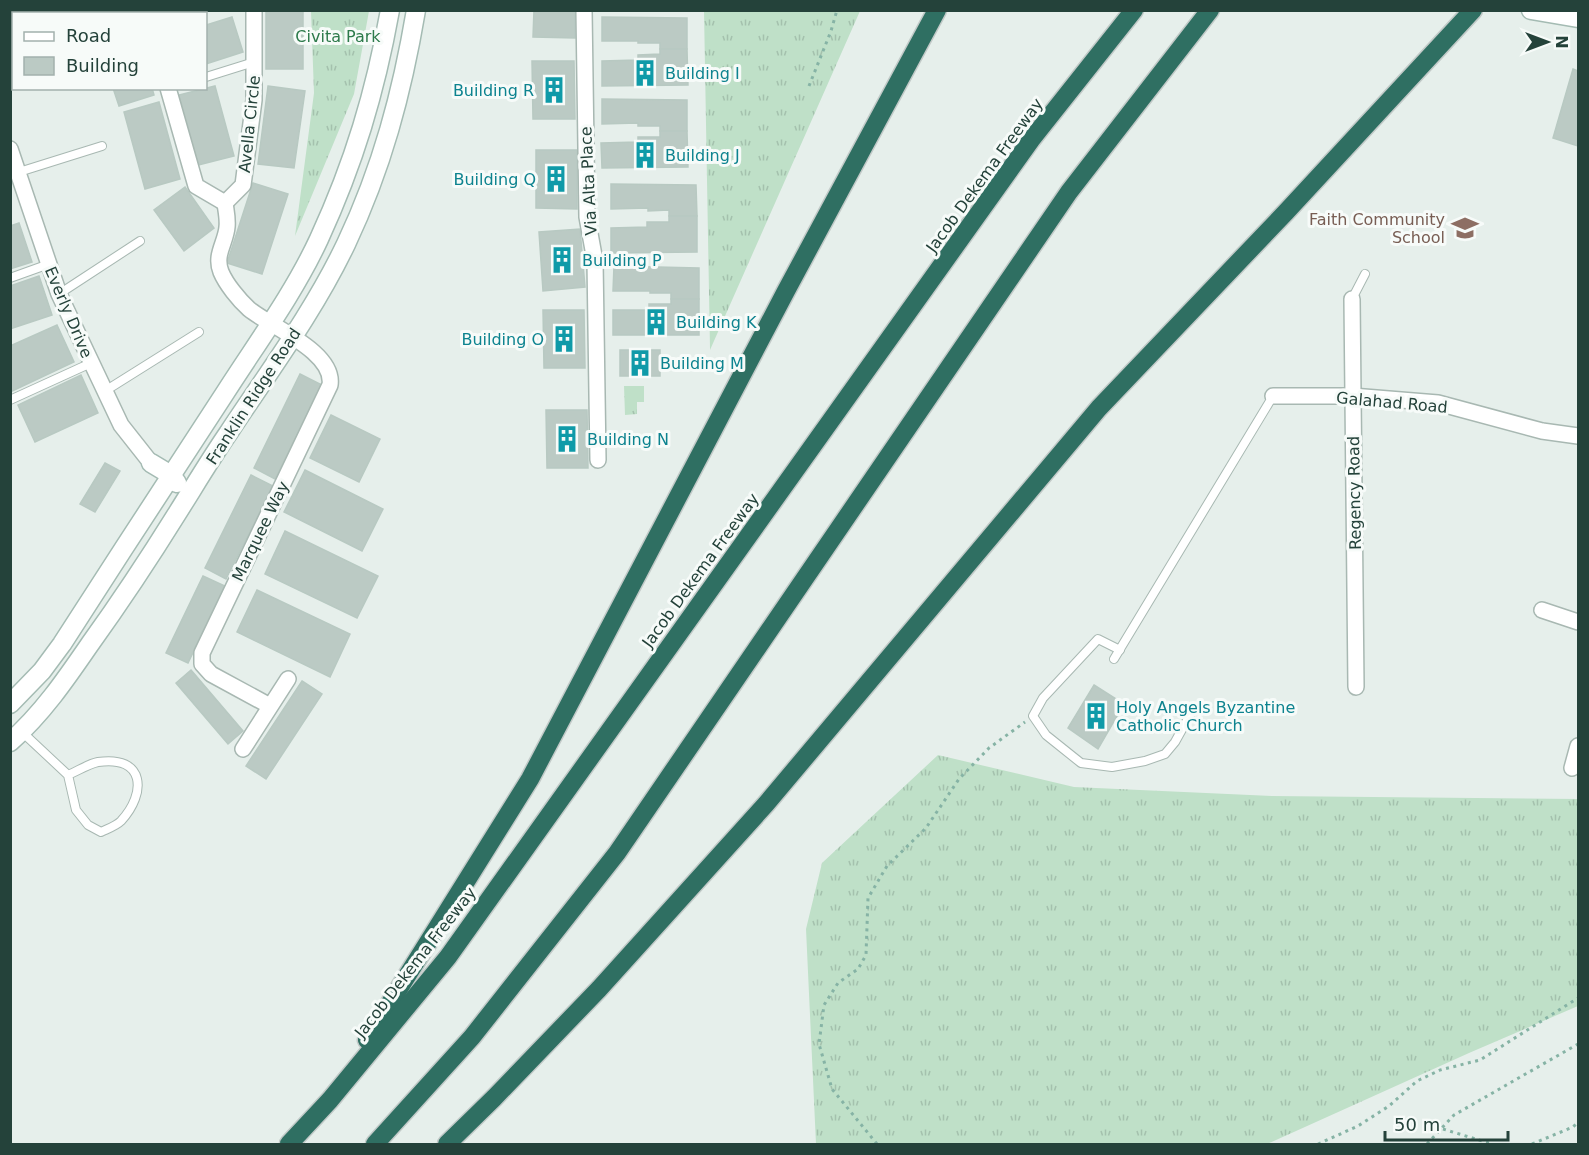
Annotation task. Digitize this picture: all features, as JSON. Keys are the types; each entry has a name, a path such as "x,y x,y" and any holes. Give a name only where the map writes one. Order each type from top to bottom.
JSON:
{"highway":[{"path":"330,1100 530,779 786,291 937,10"},
{"name":"Jacob Dekema Freeway","path":"289,1144 330,1100 448,957 1031,140 1134,10"},
{"path":"375,1144 472,1036 617,853 1069,192 1210,10"},
{"path":"447,1144 599,989 766,804 1099,408 1286,212 1473,10"}],"street":[{"name":"Avella Circle","path":"225,203 243,185 254,100 254,10"},
{"name":"Franklin Ridge Road","path":"10,704 42,672 62,644 271,322 308,261 335,204 362,134 382,56 390,10"},
{"name":"Franklin Ridge Road","path":"16,737 63,683 152,553 246,406 294,337 326,283 374,180 397,108 417,10"},
{"name":"Via Alta Place","path":"584,10 587,217 595,261 598,460"},
{"path":"1531,10 1578,18"},
{"path":"169,90 196,186 225,203"},
{"name":"Everly Drive","path":"14,162 59,294 121,425 152,463"},
{"name":"Marquee Way","path":"225,203 227,228 218,262 221,272 249,309 294,337 327,365 331,377 330,385 202,652 202,664 211,674 270,706"},
{"path":"294,337 284,323 285,314 308,273 308,261"},
{"name":"Regency Road","path":"1352,299 1356,687"},
{"path":"246,406 251,381 278,338 271,322"},
{"name":"Galahad Road","path":"1273,396 1353,396 1438,403 1542,431 1578,436"},
{"path":"152,463 171,475 177,483 176,496 151,539 152,553"},
{"path":"1542,609 1578,622"},
{"path":"16,737 18,710 40,681 42,672"},
{"path":"243,749 288,679"},
{"path":"1572,768 1578,746"}],"lane":[{"path":"207,77 255,62"},
{"path":"14,162 102,146"},
{"path":"59,294 140,242"},
{"path":"10,278 49,264"},
{"path":"1352,299 1365,274"},
{"path":"105,391 199,332"},
{"path":"10,400 91,363"},
{"path":"1114,658 1273,396"},
{"path":"1120,650 1098,639 1043,698 1034,716 1046,735 1081,763 1112,767 1165,754 1175,742 1190,715"},
{"path":"16,737 69,775 76,810 88,825 101,832 120,822 138,797 135,774 127,765 110,762 96,763 69,775"}],"path":[{"path":"810,86 837,10"},
{"path":"877,1144 832,1089 819,1044 824,1005 838,983 858,969 866,955 868,898 887,867 926,828 959,779 989,748 1034,716"},
{"path":"1318,1144 1358,1126 1389,1106 1417,1081 1440,1070 1480,1060 1578,998"},
{"path":"1427,1144 1454,1115 1578,1044"},
{"path":"1532,1144 1573,1127 1578,1122"},
{"path":"1443,1129 1492,1144"}],"green space":[{"name":"Civita Park","path":"311,11 369,11 354,94 295,236 314,93"},
{"path":"704,11 860,11 710,350 710,349"},
{"path":"624,386 644,386 644,402 637,402 637,414 625,415"},
{"path":"938,755 1074,787 1272,796 1578,799 1578,1006 1267,1144 816,1144 806,929 822,863"}],"building":[{"path":"266,10 303,10 303,69 266,69"},
{"path":"534,10 575,10 575,38 533,37"},
{"path":"232,17 243,52 207,64 207,25"},
{"name":"Building I","path":"602,17 687,18 687,49 660,49 660,43 602,41"},
{"name":"Building I","path":"660,49 687,49 688,85 602,86 602,61 638,60 638,55 660,54"},
{"name":"Building R","path":"532,61 574,61 575,119 533,119"},
{"path":"1573,69 1578,71 1578,146 1553,138"},
{"path":"215,86 234,156 198,165 179,95 207,90"},
{"path":"268,86 305,91 294,168 258,164"},
{"path":"114,90 153,90 154,95 119,106"},
{"name":"Building J","path":"602,99 687,100 687,131 660,131 660,126 638,126 638,123 602,124"},
{"path":"159,102 180,179 145,189 124,112"},
{"name":"Building J","path":"660,131 687,131 688,167 602,168 601,143 638,142 638,137 660,137"},
{"name":"Building Q","path":"536,150 577,150 577,209 536,208"},
{"path":"253,183 288,194 262,274 227,263"},
{"path":"611,184 696,185 697,216 669,216 669,210 648,211 648,208 611,209"},
{"path":"185,187 214,228 184,251 154,210"},
{"path":"669,216 697,216 697,252 611,253 611,228 647,227 647,222 669,222"},
{"path":"19,223 32,262 10,269 10,226"},
{"name":"Building P","path":"580,229 585,287 543,291 539,232"},
{"path":"614,266 699,268 699,299 671,299 671,293 650,293 650,291 613,291"},
{"path":"39,276 52,315 10,329 10,286"},
{"name":"Building K","path":"671,299 699,299 699,335 613,335 613,310 649,310 649,304 671,304"},
{"name":"Building O","path":"543,310 584,310 585,368 544,368"},
{"path":"57,325 74,362 10,392 10,346"},
{"name":"Building M","path":"620,350 660,350 660,376 620,376"},
{"path":"300,374 322,385 275,479 254,468"},
{"path":"81,375 98,413 35,442 18,405"},
{"name":"Building N","path":"546,410 587,410 588,468 547,468"},
{"path":"331,415 380,439 359,482 310,458"},
{"path":"105,463 120,471 95,512 80,504"},
{"path":"305,470 383,509 362,551 284,512"},
{"path":"251,475 273,486 226,579 205,568"},
{"path":"285,531 378,576 357,618 265,574"},
{"path":"203,576 225,586 188,663 166,653"},
{"path":"257,590 350,634 330,677 237,632"},
{"path":"191,670 243,731 228,744 176,683"},
{"path":"302,681 322,694 266,779 246,766"},
{"name":"Holy Angels Byzantine Catholic Church","path":"1094,685 1124,704 1098,749 1068,728"}],"place":[{"name":"Building I","path":"645,73"},
{"name":"Building R","path":"554,90"},
{"name":"Building J","path":"645,155"},
{"name":"Building Q","path":"556,179"},
{"name":"Faith Community School","path":"1465,228"},
{"name":"Building P","path":"562,260"},
{"name":"Building K","path":"656,322"},
{"name":"Building O","path":"564,339"},
{"name":"Building M","path":"640,363"},
{"name":"Building N","path":"567,439"},
{"name":"Holy Angels Byzantine Catholic Church","path":"1096,716"}]}
